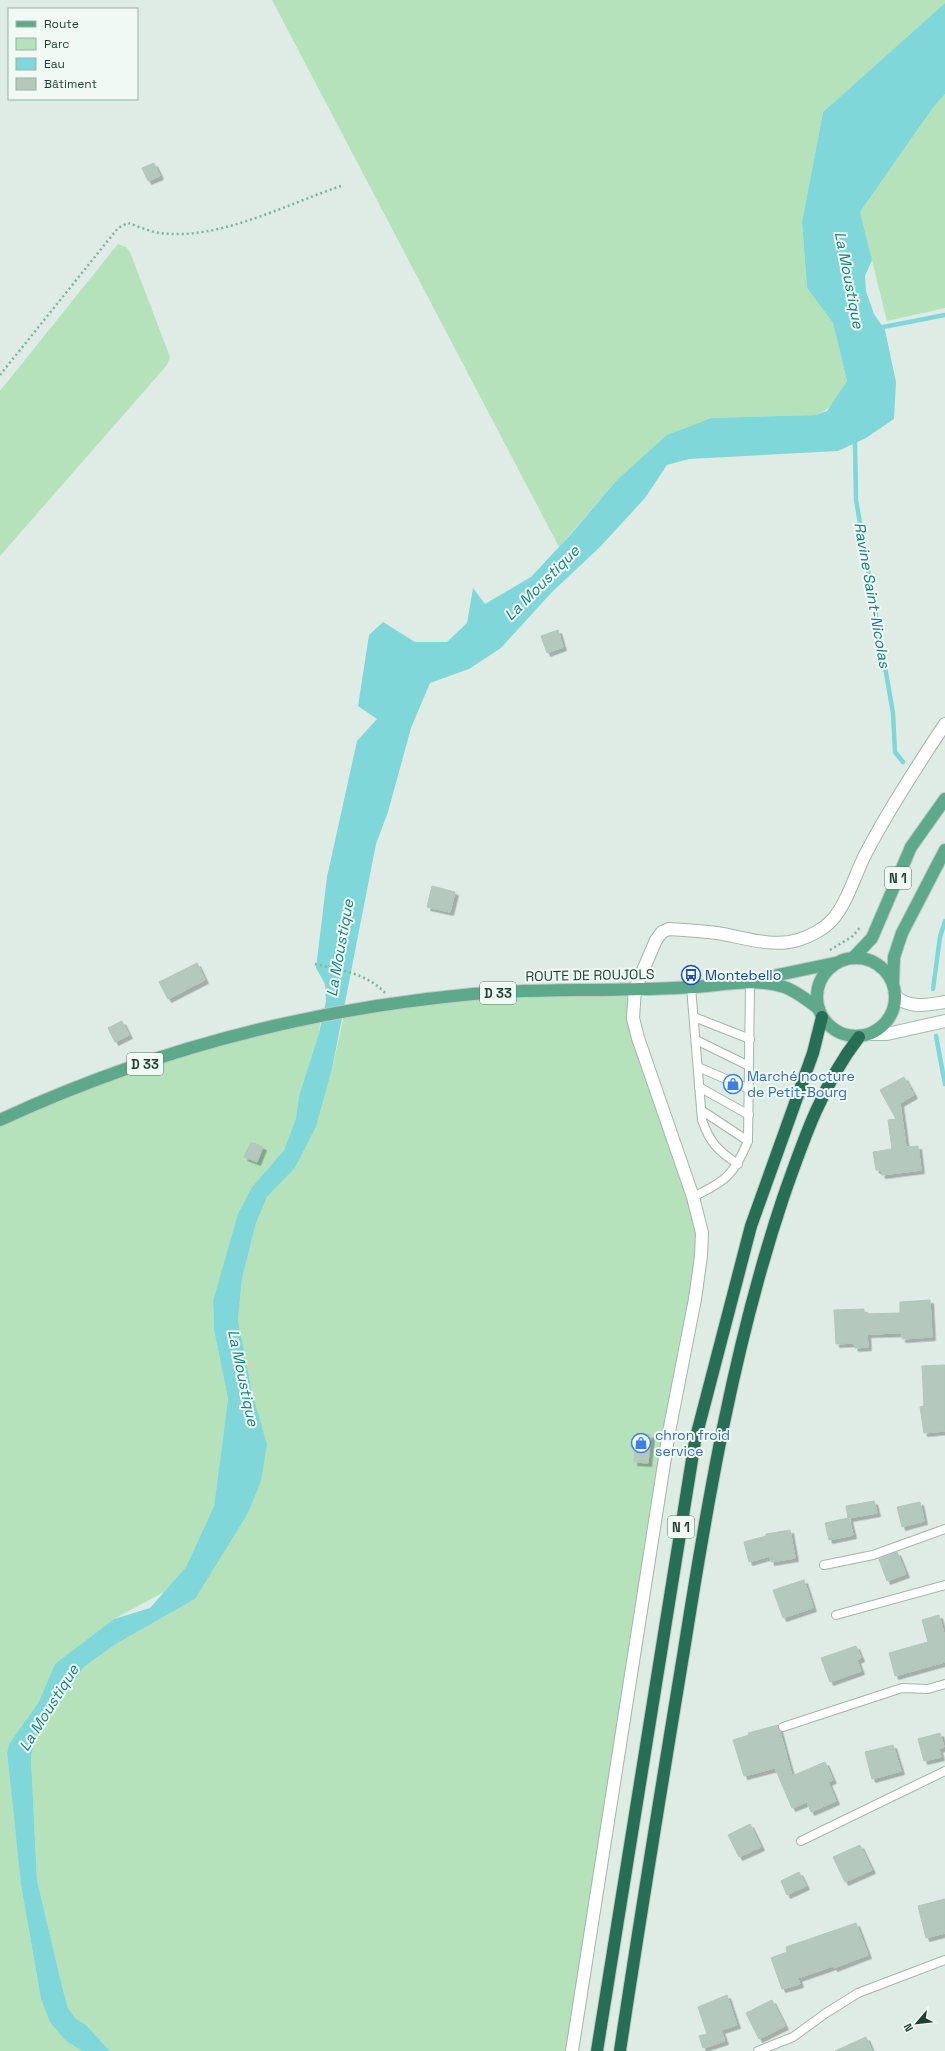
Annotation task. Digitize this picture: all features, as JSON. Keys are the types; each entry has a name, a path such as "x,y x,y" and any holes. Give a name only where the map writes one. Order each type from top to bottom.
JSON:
{"highway":[{"name":"N 1","path":"597,2051 695,1441 751,1226 813,1053 821,1013"},
{"name":"N 1","path":"620,2051 701,1539 720,1439 752,1300 779,1211 817,1104 836,1070 864,1035"}],"main road":[{"name":"N 1","path":"853,958 872,938 911,847 945,798"},
{"name":"N 1","path":"864,1035 880,1028 889,1020 894,1008 895,996 893,984 894,957 902,933 945,850"},
{"name":"N 1","path":"821,1013 817,993 820,983 830,968 837,963 853,958 873,962 888,975 893,984"},
{"name":"ROUTE DE ROUJOLS","path":"0,1120 54,1095 132,1068 224,1037 295,1020 362,1008 474,994 561,990 692,987 747,983 837,963"},
{"name":"ROUTE DE ROUJOLS","path":"747,983 788,989 821,1013"},
{"path":"821,1013 834,1030 850,1036 864,1035"}],"street":[{"path":"572,2051 669,1432 697,1285 701,1256 702,1233 693,1197 638,1038 633,1018 635,989 656,940 662,932 669,929 717,933 748,940 777,942 798,940 819,930 832,920 842,906 866,853 926,752 945,724"},
{"path":"895,996 903,1003 915,1005 945,1002"},
{"path":"864,1035 887,1034 945,1021"}],"lane":[{"path":"693,1197 720,1184 738,1164 748,1141 750,1039 747,983"},
{"path":"692,987 702,1120 707,1134 720,1152 738,1164"},
{"path":"694,1017 750,1039"},
{"path":"696,1040 749,1066"},
{"path":"698,1067 749,1089"},
{"path":"699,1087 748,1115"},
{"path":"701,1110 748,1141"},
{"path":"824,1565 873,1555 945,1529"},
{"path":"836,1615 945,1585"},
{"path":"783,1727 902,1688 928,1689 945,1684"},
{"path":"801,1841 945,1771"},
{"path":"758,2051 793,2038 826,2013 858,1993 945,1960"}],"path":[{"path":"0,375 118,228 128,223 160,233 194,233 254,219 308,197 341,186"},
{"path":"315,964 357,974 379,986 395,1004"}],"green space":[{"path":"272,0 945,0 945,3 823,112 802,222 807,288 833,323 847,381 831,406 816,415 713,418 616,481 559,547"},
{"path":"945,94 945,308 887,321 860,212 932,109"},
{"path":"118,244 126,247 130,252 170,357 167,365 0,556 0,391"},
{"path":"561,989 635,989 633,1018 702,1233 572,2051 110,2051 86,2025 76,2019 68,2008 62,1986 37,1880 31,1757 35,1739 84,1667 116,1644 195,1599 209,1574 266,1441 252,1392 238,1320 242,1279 256,1223 267,1197 295,1168 316,1127 332,1069 345,1011"},
{"path":"321,1015 319,1033 299,1096 296,1118 284,1150 252,1187 213,1301 214,1330 228,1399 214,1506 186,1567 164,1592 114,1619 56,1664 40,1702 9,1744 7,1753 21,1885 41,1999 66,2041 82,2051 0,2051 0,1120 54,1095"}],"water":[{"name":"La Moustique","path":"945,3 945,94 932,109 860,212 872,260 865,276 866,291 874,314 885,330 896,382 894,419 866,438 838,451 689,459 667,465 645,498 600,547 552,592 501,648 469,669 430,683 411,728 388,812 376,844 332,1069 316,1127 295,1168 267,1197 256,1223 242,1279 238,1320 252,1392 267,1444 261,1481 248,1513 195,1599 116,1644 84,1667 35,1739 31,1757 37,1880 62,1986 68,2008 76,2019 86,2025 110,2051 82,2051 66,2041 50,2022 41,1999 21,1885 7,1753 9,1744 39,1702 55,1664 114,1619 150,1608 186,1567 214,1506 228,1399 214,1330 213,1301 238,1214 252,1187 284,1150 296,1118 299,1096 319,1033 326,1001 325,984 316,968 327,877 357,741 377,719 358,706 369,635 383,622 415,642 447,642 467,623 473,588 485,604 531,577 571,534 616,481 667,435 712,418 816,415 827,411 847,381 833,323 807,288 802,222 823,112"}],"building":[{"path":"154,163 160,176 148,181 142,168"},
{"path":"558,630 563,647 547,653 541,636"},
{"path":"432,886 455,892 450,912 427,907"},
{"path":"197,963 205,980 168,999 159,982"},
{"path":"122,1021 129,1035 115,1042 108,1028"},
{"path":"904,1077 914,1095 900,1103 906,1147 918,1146 921,1170 882,1175 881,1170 876,1170 873,1152 892,1149 888,1120 896,1119 880,1090"},
{"path":"251,1142 263,1147 257,1162 244,1157"},
{"path":"930,1300 932,1337 902,1339 902,1333 867,1334 868,1347 855,1348 854,1343 836,1344 834,1310 864,1309 864,1314 900,1313 900,1302"},
{"path":"945,1365 945,1431 924,1433 920,1407 924,1406 922,1366"},
{"path":"637,1433 651,1435 648,1463 634,1462"},
{"path":"874,1501 877,1513 849,1518 853,1535 829,1540 825,1523 848,1518 846,1506"},
{"path":"920,1502 924,1521 902,1527 897,1507"},
{"path":"790,1530 795,1558 771,1562 770,1556 749,1562 744,1542 766,1536 766,1534"},
{"path":"897,1552 906,1574 887,1581 879,1559"},
{"path":"804,1580 813,1608 783,1618 773,1590"},
{"path":"939,1615 945,1637 945,1662 895,1676 889,1653 928,1642 922,1620"},
{"path":"856,1646 861,1658 857,1660 861,1671 830,1682 821,1658"},
{"path":"778,1725 792,1776 825,1762 833,1780 828,1782 836,1801 811,1812 807,1802 792,1808 775,1768 744,1776 733,1740 749,1735 748,1733"},
{"path":"940,1733 944,1747 939,1749 941,1757 924,1761 918,1739"},
{"path":"893,1745 901,1771 872,1779 865,1752"},
{"path":"750,1824 761,1847 739,1857 728,1835"},
{"path":"860,1845 872,1870 845,1882 833,1857"},
{"path":"799,1872 806,1886 787,1895 781,1881"},
{"path":"945,1899 945,1933 926,1938 918,1906"},
{"path":"856,1923 868,1955 834,1968 833,1966 798,1978 800,1984 782,1989 771,1958 787,1952 786,1947"},
{"path":"727,1995 737,2025 721,2030 725,2041 703,2048 699,2036 707,2034 698,2007"},
{"path":"772,2000 785,2026 759,2039 746,2013"},
{"path":"866,2037 872,2051 835,2051"}],"waterway":[{"path":"878,328 945,315"},
{"name":"Ravine Saint-Nicolas","path":"852,438 855,443 856,500 893,713 895,752 903,762"},
{"name":"Ravine Saint-Nicolas","path":"933,989 940,937 945,921"},
{"name":"Ravine Saint-Nicolas","path":"936,1036 945,1084"}],"place":[{"name":"Montebello","path":"691,975"},
{"name":"Marché nocture de Petit-Bourg","path":"733,1084"},
{"name":"chron froid service","path":"641,1443"}]}
